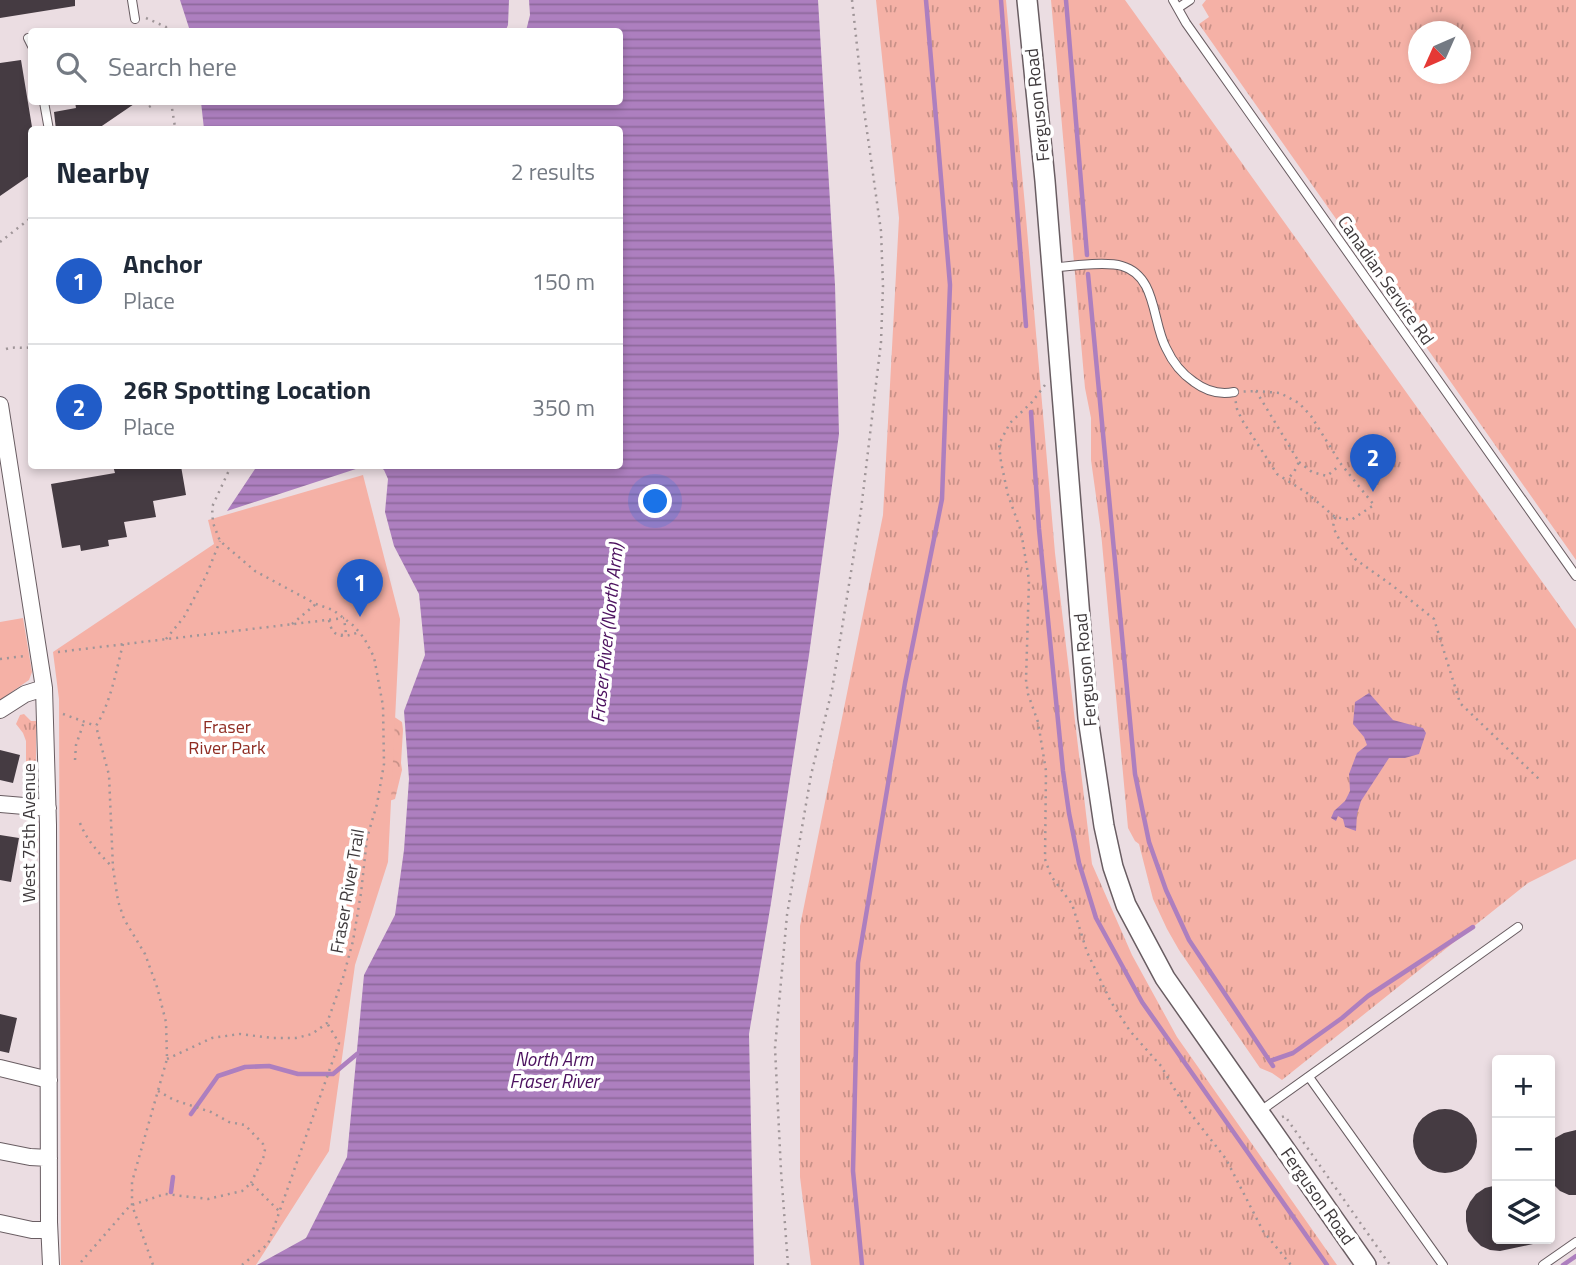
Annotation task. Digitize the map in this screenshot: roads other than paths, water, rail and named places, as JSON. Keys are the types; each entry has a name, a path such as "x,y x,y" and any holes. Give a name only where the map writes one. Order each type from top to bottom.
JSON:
{"street":[{"name":"Ferguson Road","path":"1027,0 1088,718 1113,867 1126,905 1165,978 1366,1265"},
{"name":"West 75th Avenue","path":"0,405 44,688 48,808 51,1265"},
{"path":"0,710 25,694 44,688"},
{"path":"0,804 48,808"},
{"path":"0,1068 49,1080"},
{"path":"0,1151 49,1158"},
{"path":"0,1223 32,1230 49,1230"}],"lane":[{"path":"132,0 135,19"},
{"name":"Canadian Service Rd","path":"1173,0 1186,23 1576,576"},
{"path":"1178,8 1190,0"},
{"path":"45,105 48,126"},
{"path":"1051,268 1110,264 1131,270 1139,276 1147,289 1166,349 1179,368 1201,387 1214,392 1234,392"},
{"path":"1259,1112 1517,927"},
{"path":"1309,1077 1443,1265"},
{"path":"1544,1265 1576,1242"}],"water":[{"path":"180,0 509,0 507,28 189,28"},
{"name":"North Arm Fraser River","path":"529,0 818,0 835,285 839,434 809,655 749,1034 754,1265 257,1265 306,1238 347,1157 364,975 395,915 404,850 409,779 404,711 425,655 419,594 394,546 385,512 388,479 383,469 623,469 623,126 204,126 201,105 623,105 623,28 527,28 530,15"},
{"path":"255,469 356,469 227,511"},
{"path":"1369,693 1393,720 1423,728 1426,733 1419,754 1405,758 1389,758 1361,801 1356,831 1345,827 1343,819 1338,816 1336,821 1331,818 1350,791 1349,774 1357,753 1367,745 1353,724 1355,702"}],"waterway":[{"path":"862,1265 853,1171 858,963 905,683 942,499 950,285 926,0"},
{"path":"1001,0 1026,326"},
{"path":"1066,0 1087,255"},
{"path":"1088,274 1135,774 1149,842 1166,890 1189,940 1273,1066"},
{"path":"1031,412 1039,529 1063,771 1079,863 1096,918 1142,1002 1327,1265"},
{"path":"1270,1061 1293,1053 1368,996 1473,927"},
{"path":"191,1114 218,1076 245,1067 269,1066 298,1074 333,1074 357,1054"},
{"path":"171,1192 173,1177"},
{"path":"1563,1265 1576,1256"}],"place":[{"name":"26R Spotting Location","path":"1373,492"},
{"name":"Anchor","path":"360,617"}],"water label":[{"name":"Fraser River (North Arm)","path":"606,633"}],"park label":[{"name":"Fraser River Park","path":"227,736"}]}
